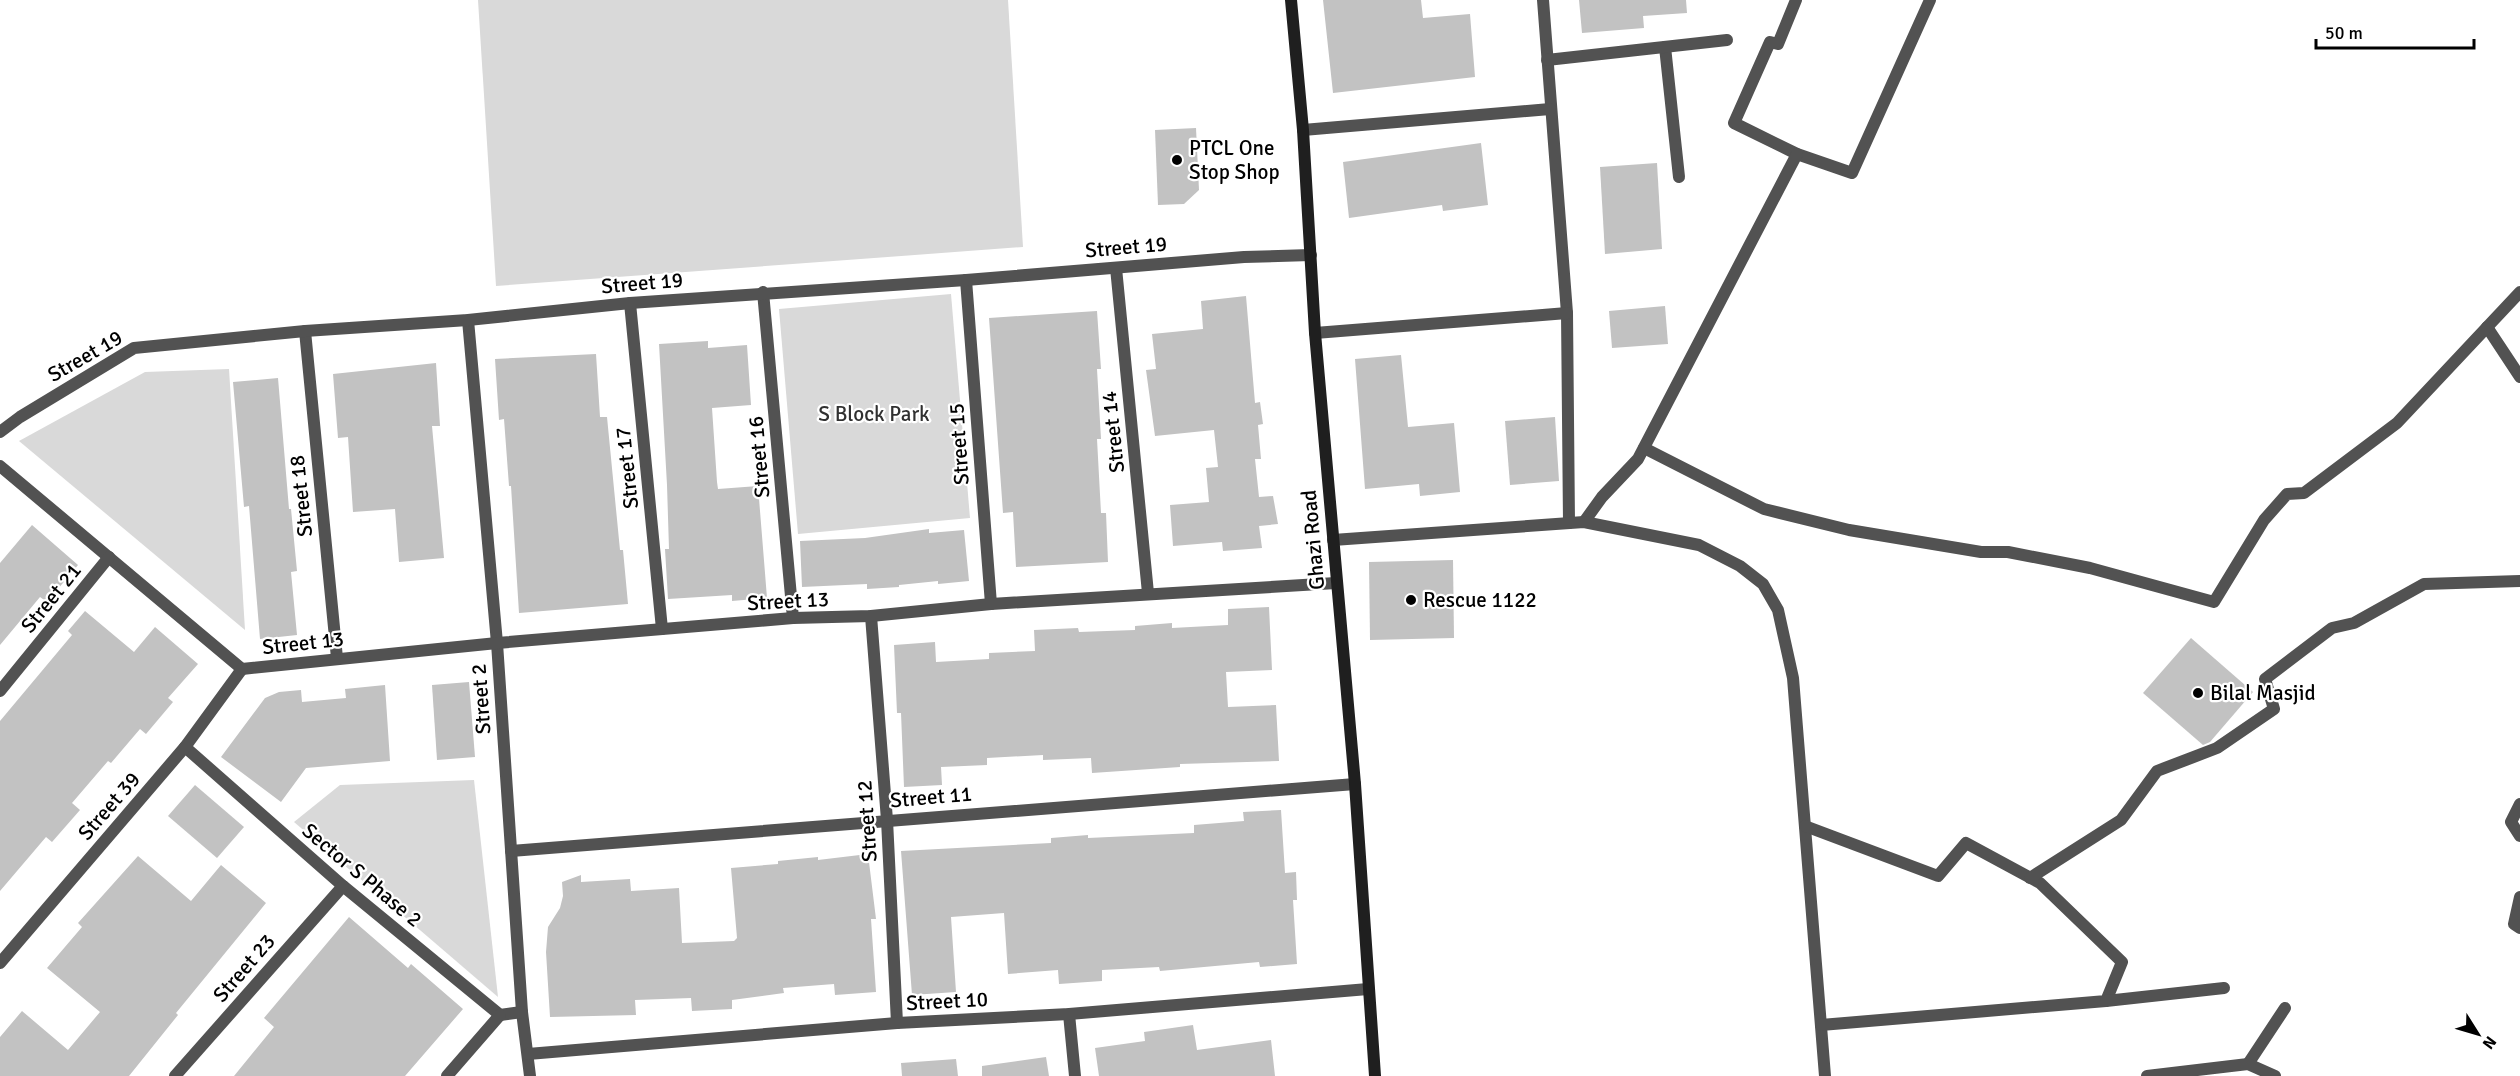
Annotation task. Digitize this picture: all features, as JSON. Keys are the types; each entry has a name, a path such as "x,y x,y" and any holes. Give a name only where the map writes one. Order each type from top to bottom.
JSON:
{"main road":[{"name":"Ghazi Road","path":"1291,0 1303,130 1315,333 1354,784 1375,1076"}],"street":[{"path":"1543,0 1567,313 1569,523"},
{"path":"1796,0 1778,44 1770,42 1734,123 1797,154 1852,173 1930,0"},
{"path":"1547,60 1726,40"},
{"path":"1665,47 1679,177"},
{"path":"1303,130 1550,109"},
{"path":"1584,522 1602,497 1638,459 1797,154"},
{"name":"Street 19","path":"0,432 20,417 134,348 764,292 966,280 1244,257 1311,255"},
{"name":"Street 14","path":"1116,268 1148,593"},
{"name":"Street 15","path":"966,280 991,604"},
{"name":"Street 16","path":"764,292 794,618"},
{"path":"1644,448 1764,509 1849,530 1981,552 2008,552 2090,568 2214,602 2264,520 2287,494 2304,494 2397,423 2520,292"},
{"name":"Street 17","path":"630,303 662,629"},
{"path":"1315,333 1567,313"},
{"name":"Street 2","path":"468,320 497,643 522,1012 530,1076"},
{"path":"2487,327 2520,376"},
{"name":"Street 18","path":"305,331 337,658"},
{"path":"0,466 242,669"},
{"path":"1334,540 1584,522 1699,545 1740,566 1763,584 1778,610 1793,678 1825,1076"},
{"name":"Street 21","path":"0,691 109,557"},
{"path":"2030,878 2121,820 2157,771 2217,748 2274,709 2265,679 2332,627 2354,623 2424,585 2520,581"},
{"name":"Street 13","path":"242,669 497,643 794,618 871,616 991,604 1336,583"},
{"name":"Street 12","path":"871,616 887,820 897,1023"},
{"name":"Street 39","path":"0,963 185,747 242,669"},
{"name":"Sector S Phase 2","path":"185,747 343,886 500,1015"},
{"name":"Street 11","path":"510,851 1354,784"},
{"path":"2520,804 2511,822 2520,836"},
{"path":"1805,826 1938,876 1966,843 2040,883 2122,962 2106,1002"},
{"name":"Street 23","path":"175,1076 343,886"},
{"path":"2520,897 2514,924 2520,928"},
{"path":"1821,1025 2106,1002 2224,988"},
{"name":"Street 10","path":"528,1054 897,1023 1069,1014 1368,989"},
{"path":"2248,1064 2285,1008"},
{"path":"447,1076 500,1015 522,1012"},
{"path":"1069,1014 1075,1076"},
{"path":"2147,1076 2248,1064 2275,1076"}],"green space":[{"path":"478,0 1008,0 1023,247 496,286"},
{"name":"S Block Park","path":"951,294 970,518 798,534 779,309"},
{"path":"229,369 245,630 19,441 145,372"},
{"path":"474,780 498,997 294,822 340,785"}],"building":[{"path":"1323,0 1421,0 1423,18 1470,14 1475,77 1333,93"},
{"path":"1579,0 1686,0 1687,13 1643,16 1644,28 1582,33"},
{"name":"PTCL One Stop Shop","path":"1196,128 1199,190 1184,204 1158,205 1155,130"},
{"path":"1481,143 1488,205 1443,211 1442,205 1349,218 1343,162"},
{"path":"1657,163 1662,249 1605,254 1600,167"},
{"path":"1246,296 1255,403 1260,402 1263,424 1258,425 1261,459 1255,459 1259,497 1273,496 1278,524 1259,526 1262,548 1223,551 1222,542 1173,546 1170,505 1209,502 1206,468 1218,467 1214,430 1155,436 1146,370 1156,369 1152,334 1203,329 1201,301"},
{"path":"1665,306 1668,344 1612,348 1609,311"},
{"path":"1097,311 1101,369 1097,369 1101,439 1097,439 1101,513 1106,513 1108,562 1016,567 1013,512 1003,513 989,318"},
{"path":"708,341 708,348 747,345 751,405 712,408 717,482 718,489 758,486 767,598 732,601 732,595 668,599 665,549 669,549 667,485 659,344"},
{"path":"596,354 600,417 607,417 620,550 623,550 628,604 519,613 511,486 509,486 504,419 499,420 495,359"},
{"path":"1401,355 1408,427 1454,423 1460,492 1420,496 1419,484 1365,489 1355,359"},
{"path":"436,363 440,426 432,426 444,558 399,562 395,509 353,512 348,437 338,438 333,374"},
{"path":"278,378 289,509 291,509 297,571 291,572 297,635 260,639 249,506 244,507 233,382"},
{"path":"1555,417 1559,481 1510,485 1505,421"},
{"path":"32,525 78,565 47,602 40,597 0,645 0,563"},
{"path":"929,529 929,533 964,530 969,581 938,584 938,581 867,589 867,584 802,587 800,541 865,538"},
{"name":"Rescue 1122","path":"1453,560 1454,638 1370,640 1369,562"},
{"path":"1269,607 1272,670 1226,672 1228,707 1276,705 1279,761 1180,764 1180,767 1092,773 1091,758 1043,760 1043,755 987,758 987,765 941,767 942,785 904,787 901,713 897,713 894,645 935,642 936,662 989,659 989,653 1035,651 1034,630 1078,628 1079,632 1135,630 1135,626 1172,623 1172,628 1228,625 1228,609"},
{"path":"85,611 134,652 155,627 198,664 168,698 173,702 146,734 140,729 111,763 108,761 72,803 80,810 52,842 46,837 0,891 0,721 72,635 68,631"},
{"name":"Bilal Masjid","path":"2191,638 2253,692 2210,742 2203,745 2143,693"},
{"path":"469,682 475,757 437,760 432,685"},
{"path":"385,685 390,761 306,768 281,802 221,757 265,698 279,692 301,690 302,702 346,698 345,689"},
{"path":"195,785 244,827 217,858 168,816"},
{"path":"1281,810 1285,873 1296,872 1297,900 1293,900 1297,964 1260,967 1259,962 1160,971 1159,967 1102,970 1102,981 1059,984 1058,970 1008,974 1004,913 951,917 956,992 912,995 901,851 1051,843 1051,838 1088,835 1088,838 1194,833 1194,825 1244,821 1243,812"},
{"path":"868,854 876,919 871,919 876,992 835,995 834,984 783,988 784,993 732,1000 732,1009 692,1011 691,998 635,1000 636,1015 550,1017 546,952 548,927 560,908 563,896 562,882 581,875 581,882 630,879 631,891 679,888 682,943 734,941 737,938 731,868 778,864 778,861 818,857 818,860"},
{"path":"138,856 191,901 221,865 266,903 176,1013 178,1015 129,1076 0,1076 0,1037 22,1011 68,1050 100,1012 47,968 82,927 78,923"},
{"path":"349,917 408,968 411,964 463,1009 405,1076 234,1076 274,1027 264,1018"},
{"path":"1193,1025 1197,1050 1271,1040 1275,1076 1099,1076 1095,1048 1145,1041 1144,1032"},
{"path":"1046,1057 1049,1076 982,1076 982,1066"},
{"path":"956,1059 958,1076 902,1076 901,1063"}],"place":[{"name":"PTCL One Stop Shop","path":"1177,160"},
{"name":"Rescue 1122","path":"1411,600"},
{"name":"Bilal Masjid","path":"2198,693"}]}
